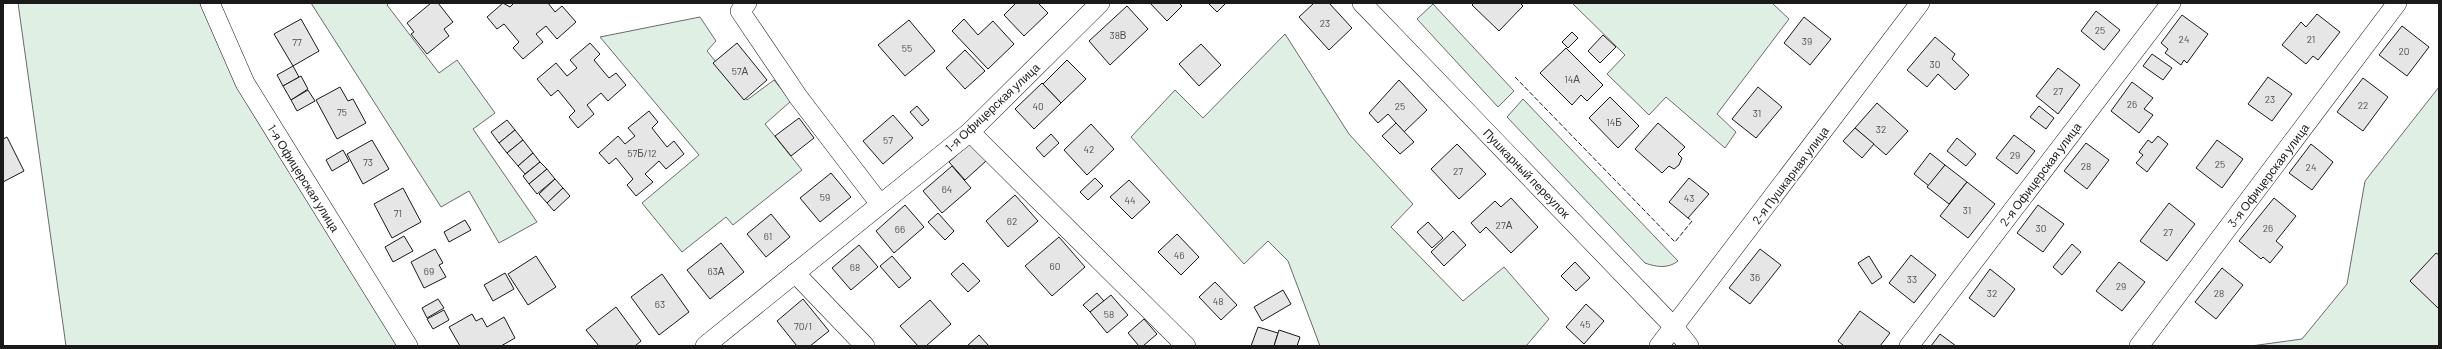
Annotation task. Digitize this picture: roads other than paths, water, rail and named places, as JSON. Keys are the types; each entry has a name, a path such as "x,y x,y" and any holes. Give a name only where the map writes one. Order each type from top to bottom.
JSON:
{"street":[{"name":"1-я Офицерская улица","path":"210,3 246,83 296,168 404,336 408,346"},
{"path":"748,3 740,10 744,17 799,98 880,204"},
{"name":"1-я Офицерская улица","path":"705,346 970,132 1100,3"},
{"name":"Пушкарный переулок","path":"1362,3 1674,327 1689,346"},
{"name":"2-я Пушкарная улица","path":"1659,346 1920,3"},
{"name":"2-я Офицерская улица","path":"1909,346 2171,3"},
{"name":"3-я Офицерская улица","path":"2139,346 2397,3"},
{"path":"970,132 1186,346"},
{"path":"795,273 865,346"}]}
